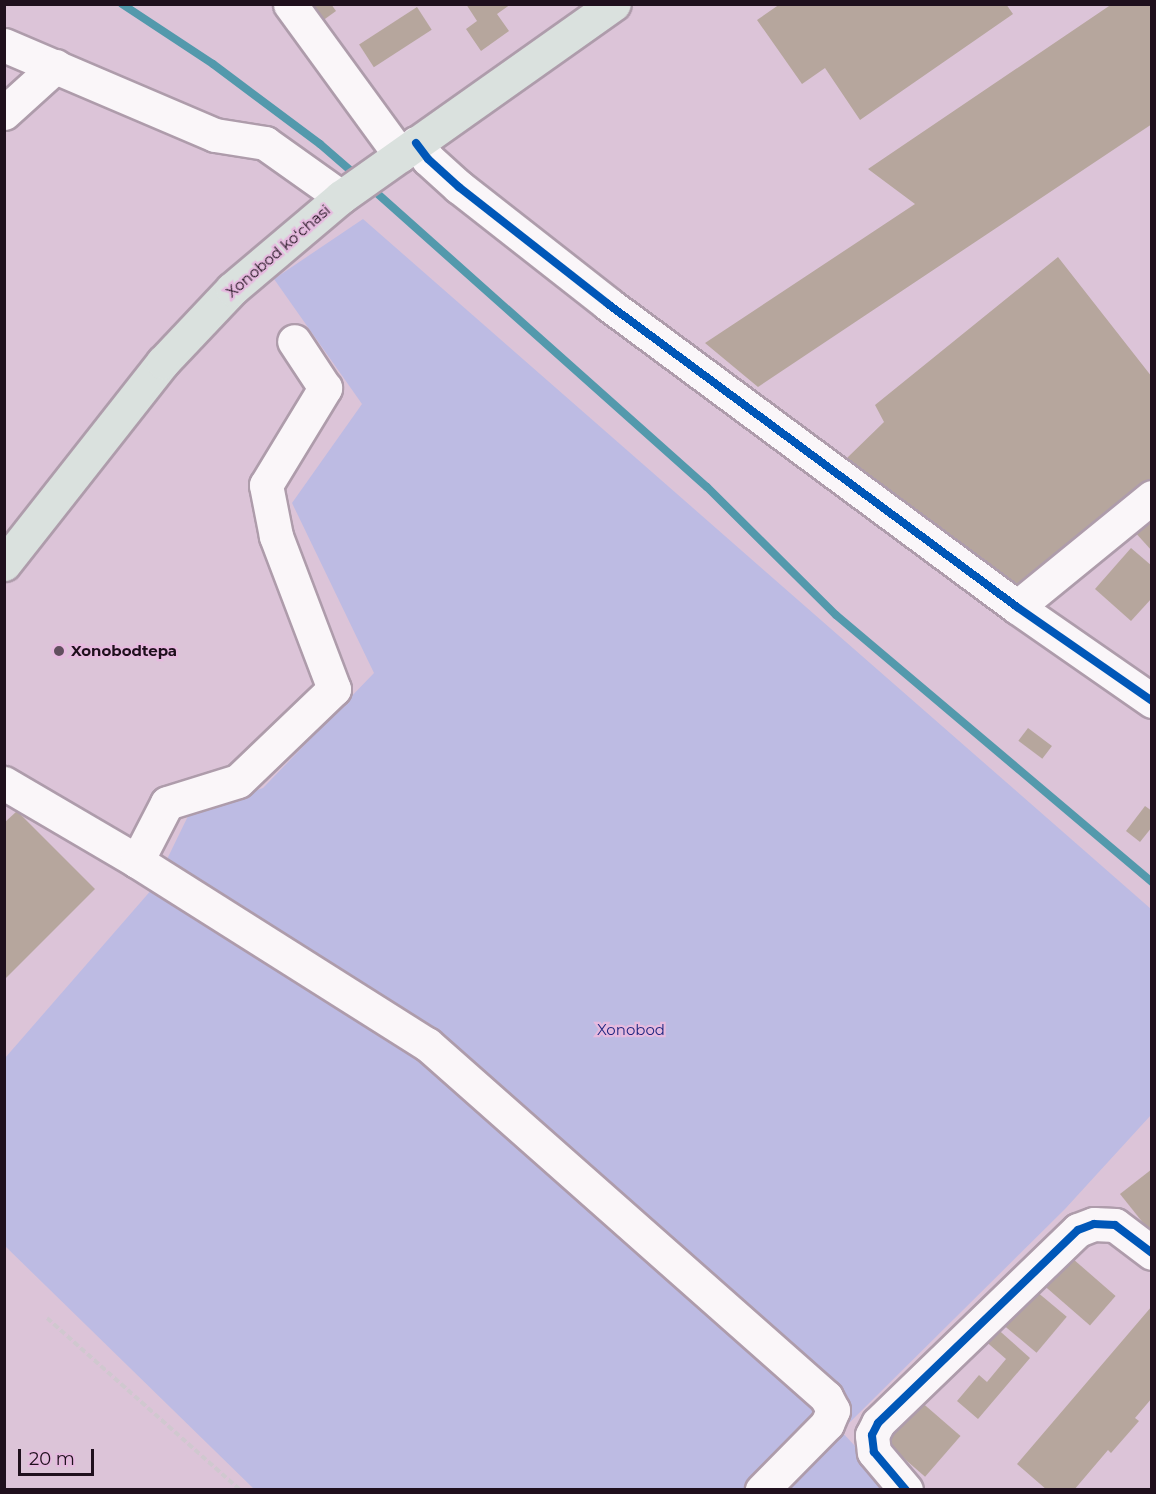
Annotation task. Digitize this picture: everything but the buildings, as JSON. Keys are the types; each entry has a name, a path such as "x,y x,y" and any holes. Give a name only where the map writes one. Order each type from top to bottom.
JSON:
{"main road":[{"name":"Xonobod koʻchasi","path":"4,564 185,338 240,282 355,186 614,4"}],"street":[{"path":"290,4 408,149 428,159 490,214 1017,607 1152,701"},
{"path":"4,45 215,135 265,144 355,186"},
{"path":"4,113 56,66"},
{"path":"137,861 167,803 238,781 334,689 276,536 266,485 325,388 294,341"},
{"path":"1017,607 1152,497"},
{"path":"4,783 137,861 427,1044 826,1397 833,1410 827,1424 762,1490"},
{"path":"906,1490 874,1452 872,1435 878,1423 1078,1230 1094,1224 1115,1225 1152,1253"}],"path":[{"path":"47,1318 240,1490"}],"green space":[{"name":"Xonobod","path":"363,219 1151,909 1151,1115 1065,1209 841,1431 895,1489 254,1489 5,1246 5,1058 153,888 190,812 263,788 374,673 292,503 362,404 274,279"}],"waterway":[{"path":"122,4 213,64 320,144 358,177"},
{"path":"370,187 707,487 836,615 1152,882"}],"cycle path":[{"path":"416,143 428,159 459,187 608,304 1017,607 1152,701"},
{"path":"906,1490 874,1452 872,1435 878,1423 1078,1230 1094,1224 1115,1225 1152,1253"}],"place":[{"name":"Xonobodtepa","path":"59,651"}]}
